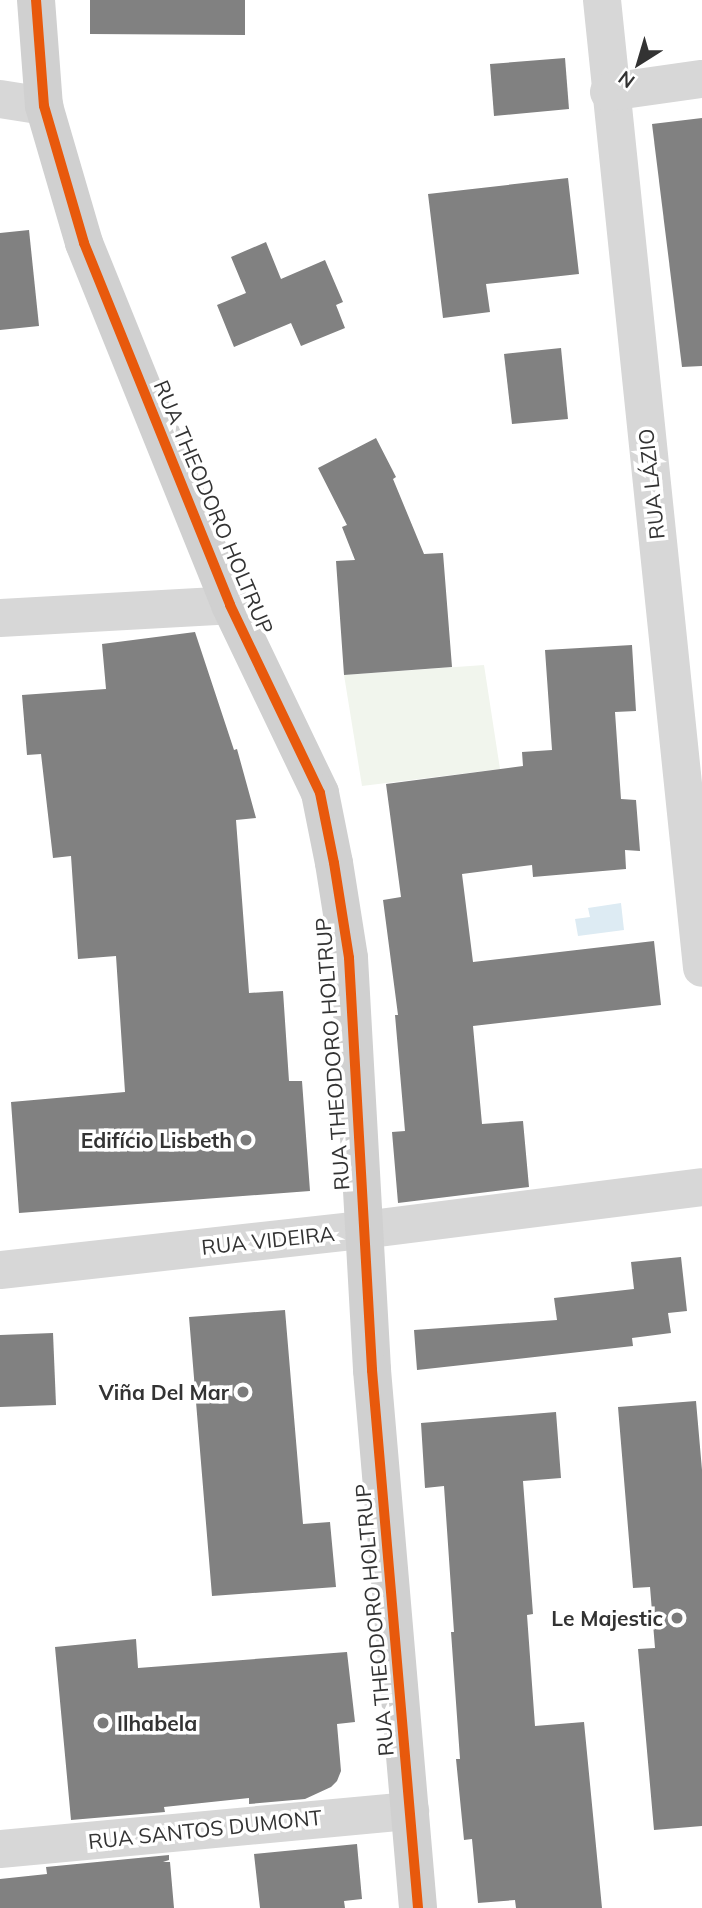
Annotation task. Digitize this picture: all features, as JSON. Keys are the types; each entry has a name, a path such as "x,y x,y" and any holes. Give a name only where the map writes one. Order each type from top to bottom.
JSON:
{"main road":[{"name":"RUA THEODORO HOLTRUP","path":"36,0 44,106 84,243 230,605 320,793 349,958 363,1230 418,1908"}],"street":[{"name":"RUA LÁZIO","path":"602,0 609,92 702,968"},
{"path":"609,92 702,79"},
{"path":"0,99 44,106"},
{"path":"0,618 230,605"},
{"name":"RUA VIDEIRA","path":"0,1270 363,1230 702,1187"},
{"name":"RUA SANTOS DUMONT","path":"0,1849 410,1811"}],"shaded area":[{"path":"484,665 500,769 362,786 344,675"},
{"path":"621,903 624,930 578,936 575,919 590,917 588,908"}],"building":[{"path":"90,0 245,0 245,35 90,34"},
{"path":"565,58 569,109 494,116 490,64"},
{"path":"702,118 702,366 682,367 652,124"},
{"path":"568,178 579,274 486,284 490,312 443,318 428,194"},
{"path":"29,230 39,326 0,330 0,233"},
{"path":"266,242 281,279 325,260 343,302 336,305 345,328 301,346 291,323 234,347 217,305 246,293 231,257"},
{"path":"561,348 568,419 512,424 504,354"},
{"path":"376,438 396,477 393,479 424,554 443,553 452,667 344,675 336,561 355,560 342,527 347,525 318,468"},
{"path":"195,632 234,750 237,749 256,818 236,820 249,993 283,991 289,1081 302,1081 310,1191 19,1213 11,1102 125,1092 116,956 78,959 71,856 53,858 41,754 27,755 22,695 106,689 102,644"},
{"path":"632,645 636,711 615,712 621,799 636,800 640,851 625,850 626,869 533,877 532,865 462,874 473,962 654,941 661,1005 473,1026 482,1124 523,1121 529,1187 398,1203 392,1132 405,1131 395,1015 398,1015 383,900 401,897 386,784 523,766 522,752 552,750 545,650"},
{"path":"681,1257 687,1311 668,1313 671,1333 632,1338 633,1346 417,1370 414,1330 557,1320 554,1298 634,1289 631,1262"},
{"path":"285,1310 303,1524 330,1522 336,1587 212,1596 189,1317"},
{"path":"53,1333 56,1405 0,1407 0,1335"},
{"name":"Le Majestic","path":"696,1401 702,1470 702,1826 654,1830 638,1649 655,1648 650,1587 633,1588 618,1407"},
{"path":"556,1412 561,1478 523,1481 533,1614 527,1615 535,1726 584,1722 602,1908 516,1908 515,1900 478,1903 472,1839 464,1840 456,1759 460,1759 444,1486 425,1488 421,1423"},
{"path":"136,1639 138,1668 347,1652 355,1722 337,1724 341,1771 337,1781 331,1787 305,1799 249,1804 249,1798 164,1807 165,1812 71,1820 55,1647"},
{"path":"357,1844 362,1899 344,1901 345,1908 260,1908 254,1854"},
{"path":"169,1855 169,1860 163,1862 170,1862 174,1908 0,1908 0,1879 47,1874 46,1867"}],"cycle path":[{"path":"36,0 44,106 84,243 230,605 320,793 349,958 372,1370 418,1908"}],"place":[{"name":"Edifício Lisbeth","path":"246,1140"},
{"name":"Viña Del Mar","path":"243,1392"},
{"name":"Le Majestic","path":"677,1618"},
{"name":"Ilhabela","path":"103,1723"}]}
